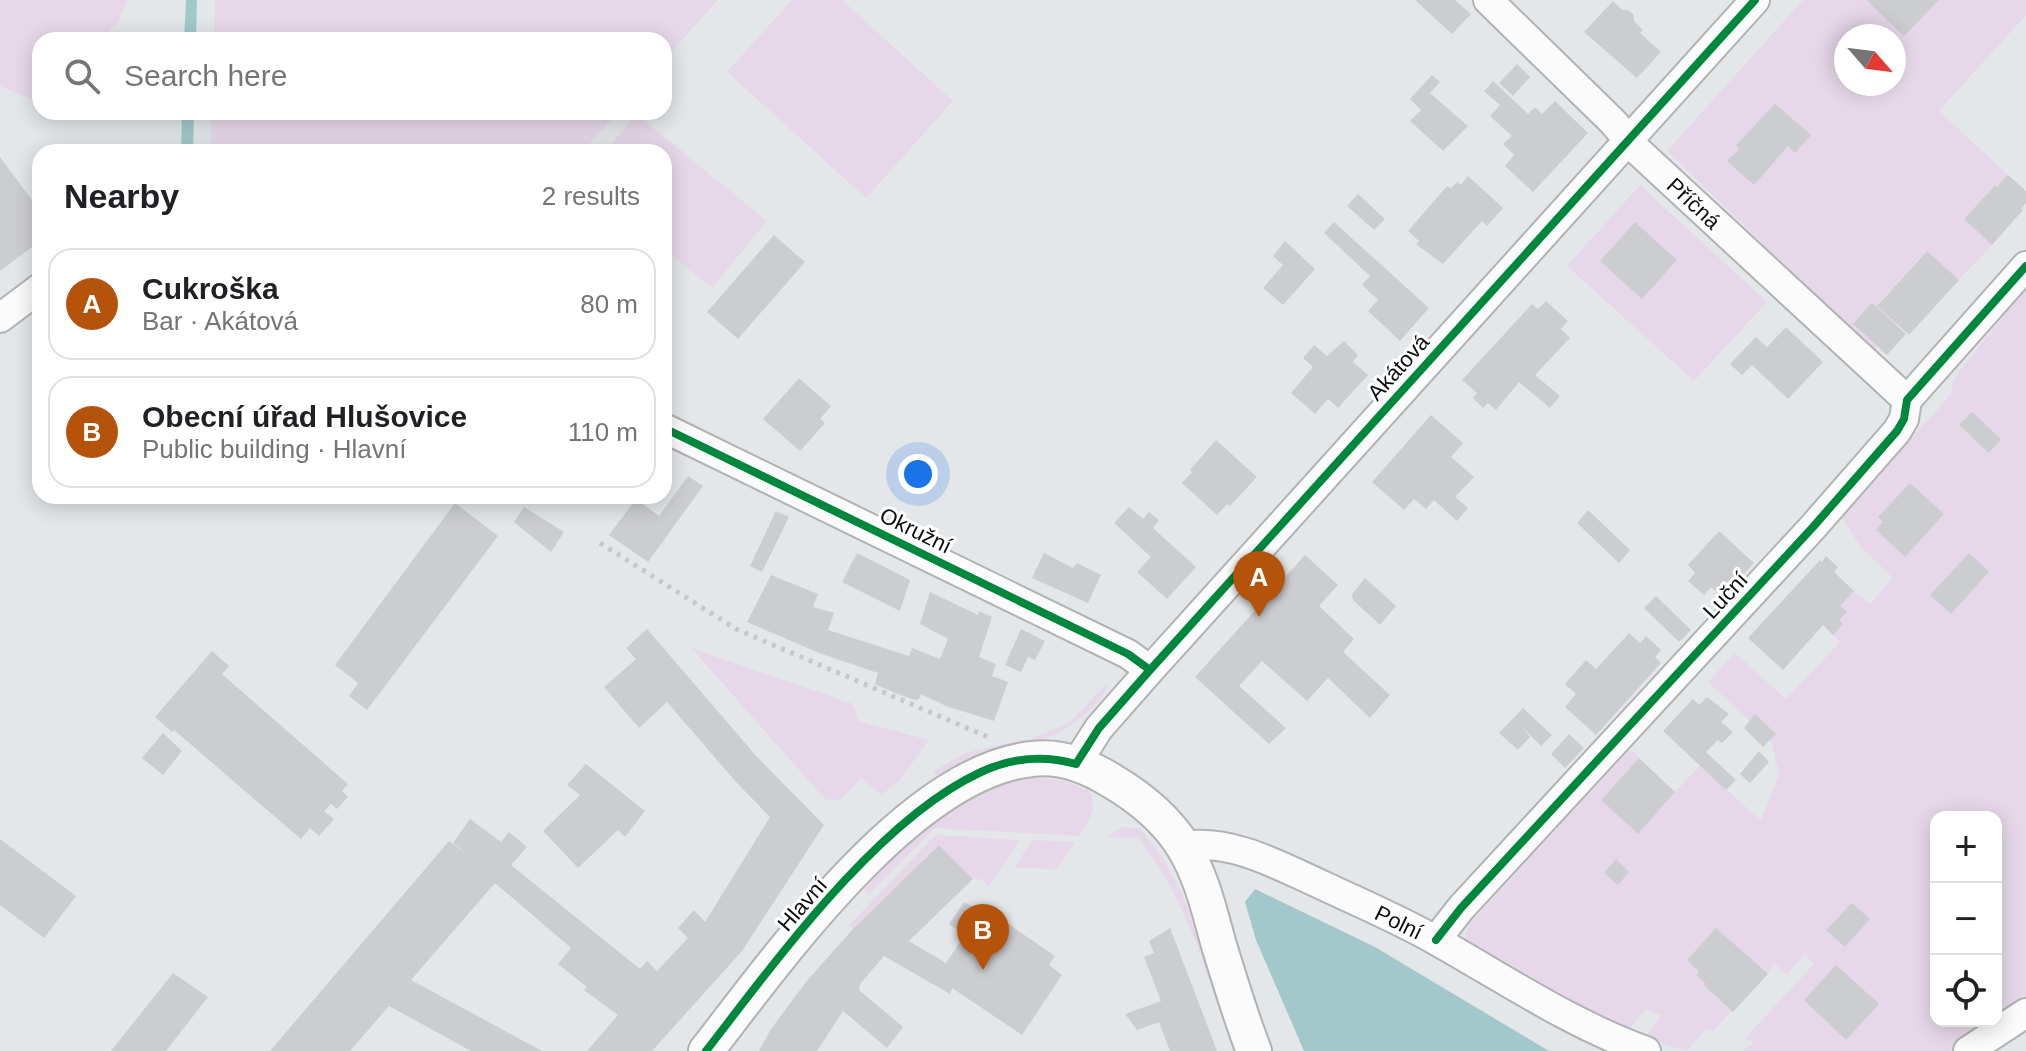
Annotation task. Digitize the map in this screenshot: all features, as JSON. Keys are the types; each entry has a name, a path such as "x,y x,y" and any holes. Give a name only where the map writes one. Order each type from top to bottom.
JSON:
{"street":[{"name":"Příčná","path":"1488,0 1638,151 1907,400"},
{"name":"Akátová","path":"1076,764 1099,728 1150,670 1755,0"},
{"name":"Luční","path":"1436,940 1471,897 1813,527 1897,431 1904,419 1907,400 2026,266"},
{"path":"0,318 32,294"},
{"name":"Okružní","path":"672,432 1118,649 1150,670"},
{"name":"Hlavní","path":"706,1051 810,921 882,845 956,785 1002,764 1033,758 1058,759 1100,774 1143,803 1175,834 1203,891 1254,1051"},
{"name":"Polní","path":"1183,846 1224,847 1254,855 1436,940 1592,1030 1646,1051"},
{"path":"1968,1051 2026,1013"}],"path":[{"path":"600,543 736,629 997,741"}],"shaded area":[{"path":"0,0 127,0 119,20 108,32 32,32 32,100 0,86"},
{"path":"215,0 718,0 672,51 672,32 214,32"},
{"path":"792,0 842,0 953,101 866,198 727,72"},
{"path":"1803,0 2026,0 2026,15 1939,111 2008,175 1997,187 1994,185 1964,219 1992,245 1959,280 1926,251 1877,305 1898,325 1873,353 1756,246 1760,241 1667,151"},
{"path":"212,120 611,120 589,144 210,144"},
{"path":"631,120 643,120 767,221 712,288 672,256 672,144 612,144"},
{"path":"1640,185 1767,302 1694,381 1567,266"},
{"path":"2026,288 2026,1000 2002,1017 2002,811 1930,811 1930,1027 1987,1027 1950,1051 1743,1051 1754,1042 1744,1039 1814,964 1805,954 1786,975 1775,964 1713,1031 1706,1029 1687,1051 1649,1040 1648,1034 1661,1015 1646,1009 1626,1033 1470,947 1465,936 1470,923 1629,751 1635,752 1639,758 1601,800 1638,833 1700,765 1761,821 1779,774 1771,741 1708,682 1735,653 1786,699 1840,642 1833,635 1843,624 1839,620 1840,606 1854,591 1870,604 1893,578 1860,546 1842,518 1867,485 1952,392 1958,373"},
{"path":"691,648 853,704 858,721 929,740 899,781 881,795 861,778 839,801 825,799"},
{"path":"1107,683 1097,703 1063,730 1037,741 972,760 938,779 933,772 965,753 1025,739 1030,742 1032,738 1069,723"},
{"path":"1032,777 1065,781 1089,791 1093,809 1079,836 935,828 869,894 862,887 917,833 959,802 1006,782"},
{"path":"1122,827 1138,828 1143,832 1164,860 1182,893 1240,1051 1233,1051 1195,940 1155,862 1138,838 1107,837"},
{"path":"934,836 1020,840 989,887 980,879 973,879 939,845 853,929 849,925"},
{"path":"1032,840 1075,842 1057,869 1014,868"}],"water":[{"path":"186,0 197,0 196,32 184,32"},
{"path":"182,120 194,120 193,144 181,144"},
{"path":"1255,889 1375,947 1549,1051 1304,1051 1256,940 1245,902"}],"building":[{"path":"1417,0 1455,0 1471,14 1452,34"},
{"path":"1866,0 1939,0 1906,34 1906,24 1891,24"},
{"path":"1613,1 1622,10 1634,15 1634,21 1643,30 1640,33 1661,52 1637,78 1584,32"},
{"path":"1517,64 1530,77 1513,96 1499,83"},
{"path":"1432,75 1440,82 1430,93 1468,126 1443,151 1410,121 1421,110 1410,99"},
{"path":"1493,81 1528,114 1535,107 1542,114 1555,101 1588,133 1533,192 1505,166 1514,155 1503,144 1512,136 1490,116 1500,105 1484,91"},
{"path":"1775,104 1811,135 1795,153 1788,146 1754,185 1727,161 1739,149 1736,145"},
{"path":"0,157 32,200 32,247 0,271"},
{"path":"2008,175 2026,191 2026,203 1992,245 1964,219"},
{"path":"1468,176 1503,208 1487,226 1482,221 1443,264 1416,244 1419,241 1408,231 1447,186 1451,188 1457,182 1461,185"},
{"path":"1358,194 1385,219 1374,230 1347,206"},
{"path":"1334,222 1429,308 1400,341 1368,311 1378,300 1362,285 1370,276 1324,233"},
{"path":"1635,222 1677,260 1642,299 1600,261"},
{"path":"774,235 805,262 738,339 707,312"},
{"path":"1285,241 1315,269 1283,305 1263,288 1283,265 1273,256"},
{"path":"1927,251 1959,280 1909,335 1877,306"},
{"path":"1546,301 1568,321 1561,329 1570,338 1535,375 1560,396 1550,408 1519,382 1496,410 1488,403 1483,408 1473,398 1477,393 1462,380 1532,304 1538,309"},
{"path":"1872,303 1906,334 1887,355 1853,324"},
{"path":"1786,327 1823,362 1788,399 1752,365 1742,375 1730,364 1756,337 1767,347"},
{"path":"1344,341 1358,355 1353,362 1368,375 1338,408 1328,399 1315,414 1291,393 1313,367 1303,358 1314,345 1327,356"},
{"path":"799,378 831,406 820,419 825,423 800,451 763,419"},
{"path":"1972,412 2001,439 1989,453 1959,425"},
{"path":"1431,415 1463,443 1451,457 1474,477 1455,497 1468,508 1457,521 1434,500 1426,509 1414,499 1404,510 1372,482"},
{"path":"1216,440 1257,477 1230,506 1227,504 1217,515 1182,483"},
{"path":"688,476 703,486 648,562 609,535 632,504 643,504 659,516 668,504 672,504 672,498"},
{"path":"1910,483 1944,514 1905,557 1876,530 1883,522 1878,517"},
{"path":"454,504 498,536 367,710 349,696 358,683 335,665"},
{"path":"524,507 564,532 551,552 514,522"},
{"path":"1129,507 1143,519 1149,512 1159,520 1153,528 1196,567 1167,599 1137,572 1151,557 1114,523"},
{"path":"1588,510 1630,550 1619,563 1577,523"},
{"path":"776,511 789,517 762,572 750,566"},
{"path":"1719,531 1754,563 1722,598 1711,587 1704,595 1688,581 1695,573 1688,565"},
{"path":"857,553 910,580 900,611 842,582"},
{"path":"1044,553 1073,568 1077,563 1101,575 1088,603 1032,578"},
{"path":"1969,553 1989,572 1951,614 1930,595"},
{"path":"1305,555 1338,585 1319,606 1354,639 1343,652 1390,695 1370,718 1328,678 1307,701 1262,661 1239,686 1286,728 1269,744 1195,677"},
{"path":"1826,556 1838,567 1834,572 1854,591 1840,606 1847,612 1839,620 1843,624 1833,635 1823,625 1783,670 1748,638"},
{"path":"771,575 818,594 813,607 834,613 828,630 909,656 912,648 940,659 948,639 920,624 930,592 978,615 979,611 992,617 979,657 996,664 992,676 1008,682 994,721 946,706 921,694 915,700 895,693 875,684 878,673 819,653 747,622"},
{"path":"1365,578 1396,606 1380,625 1353,600 1352,594"},
{"path":"1656,596 1691,630 1679,642 1644,608"},
{"path":"647,629 758,758 824,825 742,951 652,1051 587,1051 618,1015 584,990 587,987 558,964 571,948 495,883 411,980 542,1051 471,1051 389,1006 350,1051 270,1051 449,841 470,857 453,843 470,819 501,842 509,832 527,847 511,865 640,969 647,961 657,971 688,938 678,928 694,910 705,922 770,817 667,702 639,728 604,687 636,659 626,648"},
{"path":"1021,629 1045,641 1035,660 1028,657 1021,672 1005,665"},
{"path":"1629,633 1640,643 1646,636 1661,650 1655,657 1661,663 1596,735 1565,707 1576,694 1565,684 1586,660 1596,669"},
{"path":"212,651 229,666 222,674 348,784 342,791 348,797 337,809 331,804 324,811 334,819 319,836 310,828 301,839 155,717"},
{"path":"1707,697 1729,714 1721,722 1733,732 1722,743 1718,740 1706,752 1736,780 1726,790 1663,731 1693,699 1699,705"},
{"path":"1523,708 1552,735 1541,746 1522,727 1530,737 1518,750 1499,733"},
{"path":"1755,714 1776,734 1763,747 1744,728"},
{"path":"163,733 182,751 163,775 142,758"},
{"path":"1569,734 1584,748 1565,768 1551,754"},
{"path":"1759,751 1769,762 1750,783 1740,774"},
{"path":"1639,758 1675,792 1638,834 1601,800"},
{"path":"586,764 645,811 625,837 618,830 578,868 543,831 580,795 567,785"},
{"path":"0,839 76,896 44,938 0,905"},
{"path":"939,845 973,879 909,941 946,963 965,935 949,924 964,902 988,916 991,912 1055,956 1049,965 1062,975 1022,1035 952,988 950,994 884,956 860,984 859,990 903,1027 887,1048 843,1011 817,1051 759,1051 771,1029 806,982 853,929"},
{"path":"1616,859 1629,872 1618,885 1604,873"},
{"path":"1852,903 1870,919 1845,947 1826,930"},
{"path":"1170,928 1217,1051 1170,1051 1159,1022 1137,1030 1125,1014 1161,1001 1144,957 1154,953 1149,941"},
{"path":"1716,928 1768,974 1733,1012 1704,985 1696,975 1699,972 1687,960"},
{"path":"1836,965 1879,1004 1846,1040 1804,1000"},
{"path":"173,973 208,997 166,1051 111,1051"}],"cycle path":[{"path":"706,1051 796,936 867,858 904,823 942,794 992,767 1040,759 1076,764 1099,728 1150,670 1755,0"},
{"path":"1436,940 1461,908 1813,527 1897,431 1904,419 1907,400 2026,266"},
{"path":"672,432 1128,654 1150,670"}],"place":[{"name":"Cukroška","path":"1259,617"},
{"name":"Obecní úřad Hlušovice","path":"983,970"}]}
